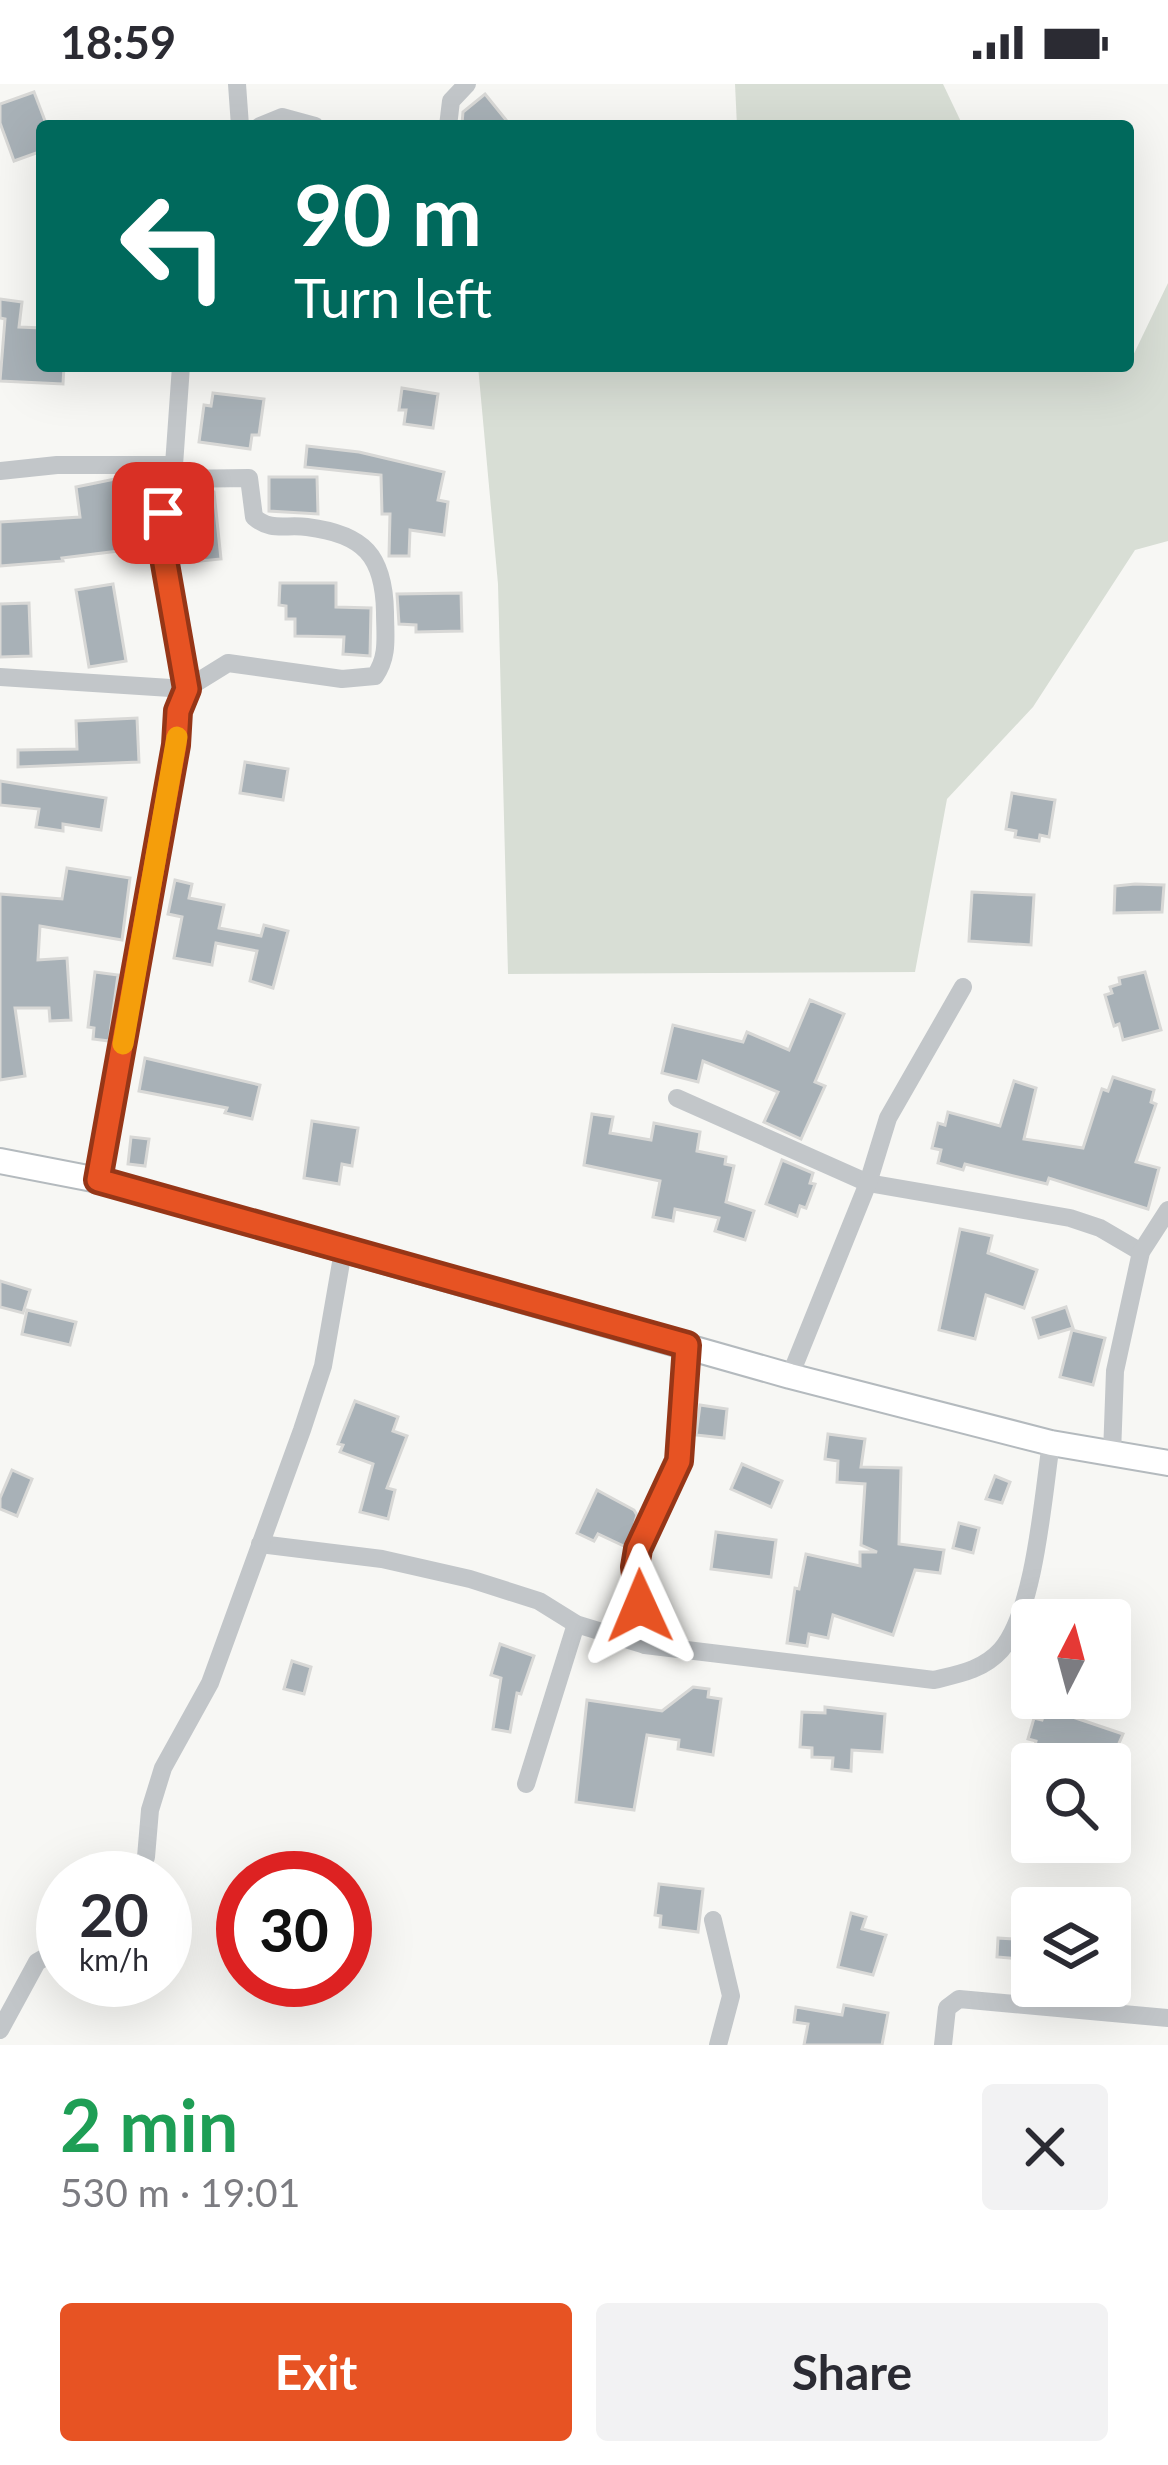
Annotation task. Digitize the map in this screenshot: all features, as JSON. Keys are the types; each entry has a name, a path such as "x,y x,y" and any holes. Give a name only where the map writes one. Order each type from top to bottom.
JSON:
{"street":[{"path":"237,84 240,120"},
{"path":"449,120 451,101 467,84"},
{"path":"98,1180 172,768 178,711 187,689 164,558 163,513 173,472 181,372"},
{"path":"0,471 57,465 249,478 254,517 261,523 336,533 368,550 378,561 385,583 386,654 375,676 342,679 228,663 187,689 0,677"},
{"path":"790,1376 868,1183 888,1118 963,987"},
{"path":"676,1097 868,1183 1070,1218 1100,1228 1141,1252"},
{"path":"0,1160 98,1180 790,1376 1051,1443 1168,1463"},
{"path":"1112,1454 1115,1371 1141,1252 1168,1210"},
{"path":"146,1851 150,1810 163,1768 210,1683 323,1366 343,1251"},
{"path":"645,1645 635,1567 652,1513 679,1461 687,1345"},
{"path":"260,1544 382,1559 470,1579 539,1601 575,1624 645,1645 934,1680 976,1670 1003,1649 1026,1599 1051,1443"},
{"path":"526,1784 575,1624"},
{"path":"713,1920 730,1996 718,2045"},
{"path":"0,2030 36,1966"},
{"path":"943,2045 947,2008 959,1999 1168,2018"}],"shaded area":[{"path":"735,84 943,84 960,120 737,120"},
{"path":"1168,283 1168,541 1135,550 1033,707 947,799 915,972 508,974 498,584 479,372 1134,372 1134,354"}],"building":[{"path":"34,92 45,120 36,120 36,153 14,161 0,123 0,104"},
{"path":"485,94 506,120 462,120 463,112"},
{"path":"0,299 22,302 19,327 36,328 36,372 64,372 63,384 0,381 5,319 0,318"},
{"path":"402,388 438,394 433,428 404,424 406,410 399,410"},
{"path":"213,393 264,399 259,435 252,435 250,449 199,442 204,405 211,406"},
{"path":"307,446 359,452 444,472 438,500 448,502 444,535 410,530 409,556 389,556 390,514 382,514 381,475 305,467"},
{"path":"269,477 317,477 318,514 269,511"},
{"path":"157,478 149,513 150,555 143,556 143,548 0,566 0,522 80,517 76,487 115,479"},
{"path":"183,492 214,492 221,559 179,563 177,515"},
{"path":"280,583 336,583 336,607 371,608 370,656 343,654 344,637 295,636 295,619 286,619 286,606 279,605"},
{"path":"113,584 126,661 89,667 76,590"},
{"path":"461,593 462,631 416,632 416,625 399,624 397,594"},
{"path":"29,603 31,656 0,657 0,604"},
{"path":"137,718 139,762 18,767 18,750 77,749 76,721"},
{"path":"245,762 288,769 283,800 240,793"},
{"path":"0,781 106,798 101,830 63,824 63,831 36,827 39,809 0,805"},
{"path":"1012,793 1055,800 1049,837 1040,835 1039,841 1015,837 1016,831 1006,829"},
{"path":"67,868 130,878 122,940 40,926 38,960 67,958 71,1020 50,1021 49,1008 15,1008 25,1076 0,1080 0,894 62,899"},
{"path":"175,880 192,884 189,898 224,905 219,928 261,936 264,925 288,931 273,988 250,981 257,951 216,943 212,965 174,958 182,917 168,914"},
{"path":"1164,885 1162,912 1114,913 1115,886"},
{"path":"972,892 1034,895 1031,945 969,941"},
{"path":"95,972 118,975 109,1041 93,1039 94,1028 88,1027"},
{"path":"1145,972 1161,1030 1123,1040 1105,995 1120,984 1119,978"},
{"path":"810,1000 844,1014 815,1082 825,1086 801,1139 764,1122 778,1092 703,1061 698,1082 662,1073 673,1025 743,1042 747,1032 789,1050"},
{"path":"145,1058 260,1085 252,1119 225,1113 227,1108 139,1091"},
{"path":"1113,1077 1154,1090 1151,1102 1156,1104 1136,1162 1159,1168 1148,1209 1049,1178 1047,1184 965,1164 963,1170 938,1163 941,1150 932,1148 938,1123 945,1125 948,1112 1000,1126 1014,1081 1036,1088 1024,1139 1083,1148 1102,1089 1108,1091"},
{"path":"592,1114 613,1117 610,1133 651,1140 654,1123 700,1132 697,1151 726,1157 725,1164 734,1166 726,1202 754,1211 745,1240 715,1231 719,1218 675,1209 673,1221 653,1217 660,1181 584,1165"},
{"path":"312,1121 358,1128 352,1166 342,1164 339,1184 304,1178"},
{"path":"131,1137 149,1139 145,1166 128,1164"},
{"path":"782,1160 813,1173 810,1183 815,1184 806,1208 800,1206 797,1216 766,1204"},
{"path":"960,1229 992,1236 988,1253 1037,1270 1024,1308 986,1295 975,1339 939,1330"},
{"path":"0,1281 30,1290 23,1313 0,1307"},
{"path":"1066,1307 1073,1328 1039,1338 1033,1318"},
{"path":"27,1310 76,1322 70,1345 22,1334"},
{"path":"1072,1330 1105,1338 1093,1385 1060,1377"},
{"path":"355,1401 398,1417 393,1431 407,1436 387,1488 395,1490 388,1519 360,1512 373,1464 340,1452 343,1445 338,1444"},
{"path":"700,1405 727,1409 724,1438 696,1435"},
{"path":"828,1434 865,1439 861,1467 901,1468 899,1544 944,1550 940,1573 915,1570 893,1635 833,1615 828,1638 809,1634 807,1646 787,1643 795,1588 799,1589 806,1554 860,1566 860,1552 877,1552 861,1545 865,1484 837,1482 838,1461 825,1459"},
{"path":"742,1464 782,1481 771,1507 731,1489"},
{"path":"12,1470 32,1479 17,1516 0,1509"},
{"path":"995,1476 1010,1482 1002,1503 986,1499"},
{"path":"597,1490 637,1515 628,1548 598,1534 594,1541 577,1533"},
{"path":"959,1523 979,1528 973,1553 953,1548"},
{"path":"716,1532 776,1540 771,1577 711,1569"},
{"path":"500,1644 534,1656 521,1694 517,1693 510,1732 493,1729 501,1678 491,1675"},
{"path":"292,1661 311,1667 304,1694 284,1689"},
{"path":"693,1687 709,1689 708,1697 721,1699 713,1755 678,1749 679,1740 647,1735 634,1810 576,1802 587,1700 662,1711"},
{"path":"825,1707 885,1714 882,1752 852,1750 851,1771 832,1769 833,1758 812,1757 812,1748 800,1747 802,1712 825,1713"},
{"path":"1034,1719 1079,1719 1123,1734 1119,1743 1036,1743 1028,1739"},
{"path":"659,1884 703,1889 698,1932 660,1927 661,1916 655,1915"},
{"path":"851,1913 866,1917 862,1929 886,1935 873,1975 838,1967"},
{"path":"998,1938 1011,1939 1011,1958 997,1957"},
{"path":"844,2005 888,2013 882,2045 804,2045 808,2024 794,2022 796,2007 842,2015"}],"slow traffic":[{"path":"123,1044 177,737"}],"route":[{"path":"163,513 164,558 187,689 178,711 176,745 98,1180 687,1345 679,1461 638,1549 635,1567 640,1606"}]}
